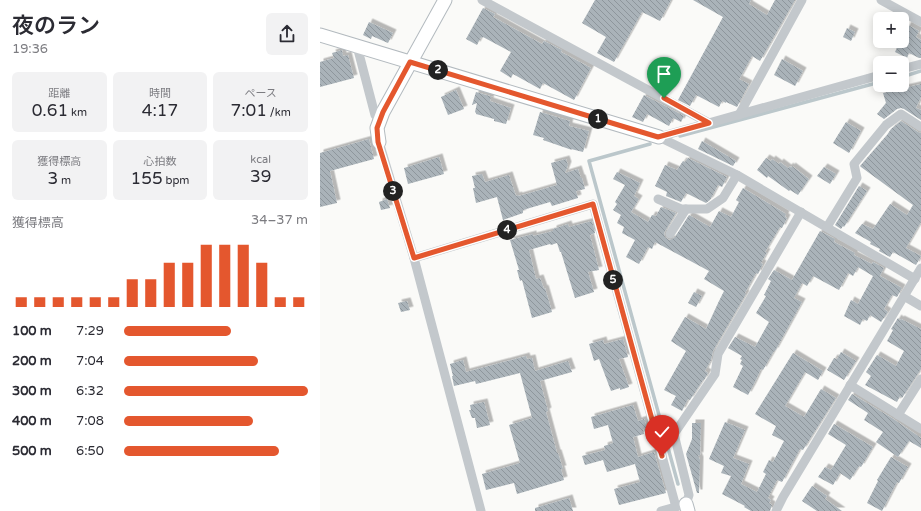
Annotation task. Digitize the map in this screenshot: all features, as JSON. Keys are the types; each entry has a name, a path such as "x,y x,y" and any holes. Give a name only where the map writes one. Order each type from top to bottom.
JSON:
{"street":[{"path":"446,0 383,112 377,128 378,142 414,258 481,511"},
{"path":"482,0 709,123"},
{"path":"739,115 802,0"},
{"path":"881,0 921,22"},
{"path":"320,35 658,137 737,175 915,279"},
{"path":"357,46 375,115"},
{"path":"909,67 921,64"},
{"path":"658,137 873,77"},
{"path":"827,227 858,178 854,164 886,125 901,114 921,127"},
{"path":"658,199 681,209 707,209 723,198 737,175"},
{"path":"414,258 593,204 683,507"},
{"path":"670,234 686,209"},
{"path":"683,507 689,495 674,434 715,374 718,354 801,212"},
{"path":"776,511 921,268"},
{"path":"904,296 921,306"},
{"path":"898,415 921,379"},
{"path":"850,385 921,429"},
{"path":"661,511 683,507"}],"building":[{"path":"595,0 671,0 660,21 642,12 614,62 597,53 606,37 582,23"},
{"path":"693,0 751,0 749,4 767,15 775,0 795,0 760,61 752,56 739,79 749,84 737,107 722,101 719,107 696,95 690,106 678,100 723,17"},
{"path":"483,8 495,14 493,17 542,44 544,41 562,50 561,52 591,68 574,100 543,83 540,89 513,74 511,78 500,71 511,52 483,37 481,37 477,45 466,39"},
{"path":"369,22 393,33 388,43 372,36 371,39 363,35"},
{"path":"909,26 919,31 916,37 921,40 921,58 909,53 908,56 903,56 895,52 897,48 909,48"},
{"path":"847,28 855,32 851,41 843,37"},
{"path":"342,50 343,56 348,55 354,78 320,87 320,62 334,58 332,53"},
{"path":"782,59 803,71 795,86 774,75"},
{"path":"921,84 921,97 916,108 921,110 921,120 901,108 897,109 884,119 877,114 886,103 883,93 909,92 909,87"},
{"path":"456,90 464,109 448,115 441,97"},
{"path":"476,92 493,97 491,97 490,101 511,108 506,124 476,114 477,103 472,105"},
{"path":"644,95 684,116 681,122 673,118 669,126 647,114 643,122 632,117"},
{"path":"540,112 570,121 569,126 589,131 583,152 571,149 572,150 533,135"},
{"path":"901,121 921,133 921,222 906,248 921,256 916,265 893,252 890,257 879,251 880,249 870,244 871,242 855,233 862,224 873,229 890,204 907,215 913,205 860,166 891,129"},
{"path":"846,122 861,131 849,153 833,143"},
{"path":"369,139 374,159 330,171 337,203 320,207 320,153"},
{"path":"702,141 736,161 733,166 698,149"},
{"path":"439,157 444,174 408,184 404,168"},
{"path":"688,158 727,177 722,187 718,185 710,200 706,203 686,193 681,202 666,196 667,192 655,186 665,165 677,170 683,161 685,162"},
{"path":"766,158 771,161 772,159 779,164 780,162 788,168 790,166 791,168 792,166 809,179 798,195 790,190 789,191 768,176 767,178 757,170"},
{"path":"566,159 568,165 565,173 578,169 582,178 585,189 576,191 578,198 552,206 550,202 523,210 523,213 503,220 497,197 476,203 473,188 475,188 472,176 482,174 485,182 509,175 516,196 519,196 557,185 551,163"},
{"path":"824,167 836,174 830,184 817,176"},
{"path":"617,172 640,183 634,196 639,199 631,212 648,222 652,215 656,216 661,207 676,213 664,233 665,237 669,240 675,237 689,215 710,227 719,211 731,217 739,202 736,200 743,188 786,214 785,217 787,218 782,228 780,227 765,252 767,252 761,263 763,264 758,274 756,273 745,293 746,294 713,351 711,360 705,371 708,373 690,400 688,399 682,411 671,405 676,396 664,390 686,351 671,341 685,317 706,329 724,291 704,279 709,271 655,242 652,249 648,247 639,264 626,257 635,240 622,233 624,227 617,223 621,215 613,210 617,204 615,202 625,185 613,179"},
{"path":"859,186 867,191 844,227 843,226 841,229 835,225"},
{"path":"387,199 390,208 381,210 379,202"},
{"path":"592,221 595,233 590,235 599,270 588,272 594,292 575,298 557,243 529,250 536,279 540,278 544,289 545,288 552,312 532,318 522,280 520,281 517,270 519,270 510,240 553,231 553,229 568,224 569,227"},
{"path":"820,231 835,239 834,242 855,253 854,255 884,268 880,276 902,288 897,297 892,295 884,309 888,312 881,322 870,315 867,321 863,319 860,325 844,316 851,300 858,304 873,276 858,267 853,276 848,273 839,290 813,276 807,286 802,283 794,298 802,302 775,351 763,370 761,369 748,395 733,387 743,366 740,364 742,360 740,359 742,356 728,348 735,337 755,347 769,322 756,313 766,296 764,295 771,281 768,279 774,270 792,280"},
{"path":"694,292 702,296 696,307 688,303"},
{"path":"407,301 410,310 401,312 398,303"},
{"path":"898,318 921,329 921,369 902,398 900,396 897,402 865,385 871,376 866,372 877,355 896,366 904,351 887,341 893,330 891,329"},
{"path":"623,339 628,357 619,359 629,387 611,391 599,359 594,361 589,344 603,340 604,344"},
{"path":"841,352 856,361 844,380 827,370 834,358 837,359"},
{"path":"793,353 823,371 818,380 805,372 785,406 804,417 821,389 836,398 803,450 800,449 782,482 777,480 768,498 771,500 769,503 772,505 770,511 751,511 744,507 745,506 722,494 731,476 721,473 724,466 709,459 725,422 745,430 733,458 749,464 741,484 757,492 766,474 763,472 769,460 773,462 784,441 772,435 776,426 755,414"},
{"path":"526,356 527,359 532,358 535,371 568,361 572,372 540,381 548,411 546,412 563,469 561,469 564,480 517,494 514,483 486,490 482,474 520,463 509,425 532,418 520,373 476,384 475,381 454,386 450,364 463,360 466,372"},
{"path":"852,394 892,418 921,438 921,448 909,441 898,457 876,442 883,432 864,420 868,413 848,400"},
{"path":"484,402 490,425 477,428 475,418 472,418 469,410 471,410 470,405"},
{"path":"633,405 638,421 644,419 647,428 643,429 644,434 633,437 638,457 654,452 666,493 619,505 614,489 640,482 635,464 607,472 603,460 585,465 582,456 605,450 604,446 613,443 608,425 594,429 591,417"},
{"path":"692,423 701,423 700,456 698,455 700,460 699,493 697,493 686,454 692,439"},
{"path":"834,424 873,447 861,467 859,466 850,480 840,473 833,485 818,477 825,467 831,470 846,445 828,434"},
{"path":"891,457 908,467 899,483 897,482 882,511 867,503 878,481 877,480"},
{"path":"812,486 827,496 825,499 842,511 817,511 802,501"},
{"path":"569,498 573,511 535,511 535,508"}],"waterway":[{"path":"909,75 921,71"},
{"path":"680,136 873,84"},
{"path":"650,144 589,161 678,484"}],"route":[{"path":"662,456 593,204 414,258 378,142 377,128 383,112 410,62 658,137 709,123 664,98"}]}
